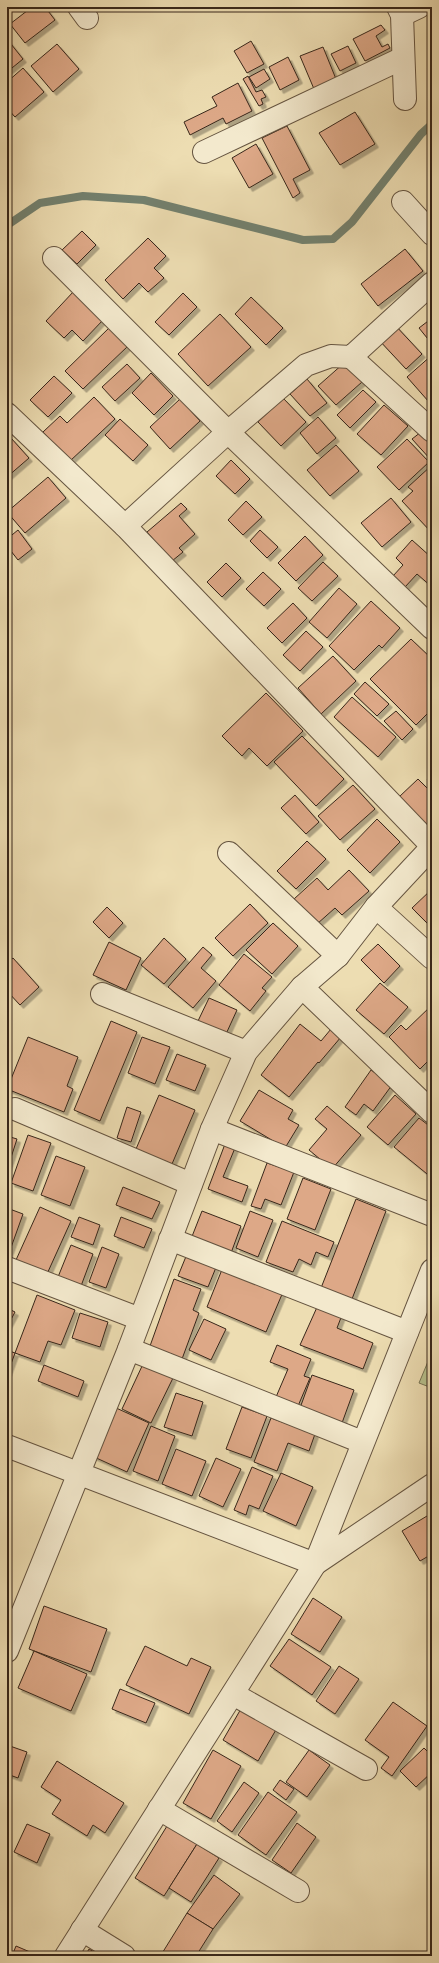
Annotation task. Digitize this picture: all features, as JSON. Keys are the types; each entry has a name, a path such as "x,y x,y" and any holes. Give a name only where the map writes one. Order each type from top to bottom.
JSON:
{"street":[{"path":"405,99 403,58 406,10"},
{"path":"204,152 403,58"},
{"path":"403,202 432,234"},
{"path":"54,258 228,432 432,628"},
{"path":"351,357 432,283"},
{"path":"125,526 228,432 306,365 331,356 351,357 432,431"},
{"path":"7,414 125,526 432,847 376,907 338,956 302,987 246,1052 212,1129 129,1349 78,1472 14,1615 7,1651"},
{"path":"229,853 338,956"},
{"path":"376,907 432,958"},
{"path":"302,987 432,1112"},
{"path":"102,994 246,1052"},
{"path":"15,1109 191,1184"},
{"path":"212,1129 432,1215"},
{"path":"170,1239 407,1332"},
{"path":"7,1268 140,1319"},
{"path":"66,1956 315,1564 362,1442 432,1270"},
{"path":"129,1349 362,1442"},
{"path":"7,1446 315,1564"},
{"path":"315,1564 432,1485"},
{"path":"233,1694 366,1769"},
{"path":"160,1809 298,1891"},
{"path":"82,1930 124,1956"}],"green space":[{"path":"432,1352 432,1388 419,1383"}],"building":[{"path":"32,7 45,7 55,20 25,43 10,24"},
{"path":"381,25 385,30 376,36 382,47 388,44 390,48 365,61 353,39"},
{"path":"7,39 23,59 7,72"},
{"path":"251,41 264,64 247,73 234,51"},
{"path":"57,44 79,69 53,92 31,66"},
{"path":"348,46 356,63 340,71 331,54"},
{"path":"323,47 336,79 314,89 300,56"},
{"path":"288,57 299,80 280,90 269,67"},
{"path":"23,68 44,92 15,117 7,108 7,82"},
{"path":"264,69 270,79 256,88 249,77"},
{"path":"248,76 256,92 262,90 266,97 261,99 263,104 259,106 243,79"},
{"path":"238,83 252,111 226,124 223,118 190,135 184,122 217,106 212,97"},
{"path":"355,112 375,144 340,165 319,133"},
{"path":"287,126 310,170 293,179 300,193 293,198 262,138"},
{"path":"256,144 273,174 249,188 232,158"},
{"path":"82,231 96,245 77,264 62,250"},
{"path":"148,238 166,256 154,268 164,278 148,292 139,283 123,299 105,280"},
{"path":"405,249 423,271 378,306 361,284"},
{"path":"74,291 104,319 83,341 72,330 64,338 46,321"},
{"path":"183,293 197,307 169,335 155,322"},
{"path":"251,297 283,328 266,345 235,314"},
{"path":"220,314 251,347 208,386 178,354"},
{"path":"432,318 432,344 419,328"},
{"path":"394,324 422,354 406,369 378,339"},
{"path":"110,327 128,346 83,389 65,371"},
{"path":"432,355 432,399 429,402 407,377"},
{"path":"344,363 362,382 336,405 318,386"},
{"path":"127,364 140,378 115,401 102,387"},
{"path":"151,373 173,396 154,415 132,393"},
{"path":"54,376 72,393 48,417 30,400"},
{"path":"307,379 327,403 310,416 290,394"},
{"path":"363,390 376,402 350,428 337,415"},
{"path":"94,397 115,419 70,461 43,432 60,416 67,423"},
{"path":"283,398 306,422 281,446 258,422"},
{"path":"180,399 200,421 170,449 150,427"},
{"path":"384,405 408,426 381,455 357,434"},
{"path":"318,417 336,438 317,454 300,433"},
{"path":"120,419 148,445 133,461 105,435"},
{"path":"421,432 432,445 431,460 412,439"},
{"path":"11,438 29,458 7,477 7,441"},
{"path":"407,439 429,462 399,490 377,467"},
{"path":"336,445 359,471 330,496 307,470"},
{"path":"231,460 250,479 235,494 216,476"},
{"path":"432,465 432,533 402,501 413,491 408,487"},
{"path":"48,477 66,498 25,533 7,512"},
{"path":"391,498 411,522 382,547 361,523"},
{"path":"246,501 262,517 243,535 228,520"},
{"path":"181,503 187,509 179,516 195,534 179,548 183,552 172,561 147,532"},
{"path":"18,530 32,549 18,560 7,546 7,539"},
{"path":"260,530 278,547 267,558 250,541"},
{"path":"305,536 323,555 296,581 278,563"},
{"path":"412,540 432,558 432,587 417,574 405,587 393,576 403,565 396,558"},
{"path":"323,562 338,576 312,601 298,588"},
{"path":"226,563 241,578 222,597 207,582"},
{"path":"263,572 281,589 264,606 246,589"},
{"path":"339,588 357,604 327,638 309,622"},
{"path":"371,601 400,628 382,648 379,645 354,670 329,646"},
{"path":"293,603 307,618 282,643 267,628"},
{"path":"306,631 323,647 300,671 283,655"},
{"path":"411,639 432,659 432,709 416,725 370,679"},
{"path":"333,656 356,681 321,714 298,688"},
{"path":"365,682 389,704 377,716 354,694"},
{"path":"266,693 303,731 267,766 249,748 242,756 222,736"},
{"path":"352,697 396,737 378,757 334,717"},
{"path":"396,711 413,729 402,740 384,721"},
{"path":"302,736 344,779 316,806 274,762"},
{"path":"432,774 432,785 427,780"},
{"path":"418,779 432,793 432,819 426,825 399,797"},
{"path":"353,785 375,809 340,840 318,816"},
{"path":"295,795 319,822 306,834 281,808"},
{"path":"377,819 400,842 370,873 347,850"},
{"path":"307,841 326,859 296,889 277,871"},
{"path":"349,870 369,891 342,915 335,908 317,924 294,899 317,878 328,890"},
{"path":"432,889 432,928 412,908"},
{"path":"250,904 268,923 233,956 215,938"},
{"path":"107,907 123,923 109,938 93,922"},
{"path":"273,923 298,946 272,974 246,950"},
{"path":"164,938 186,959 164,984 141,965"},
{"path":"109,942 141,958 126,990 93,975"},
{"path":"378,944 400,966 384,983 361,960"},
{"path":"203,947 212,955 201,968 216,981 193,1008 168,987"},
{"path":"244,954 272,977 262,988 266,991 250,1011 219,985"},
{"path":"13,958 39,987 20,1005 7,991 7,963"},
{"path":"380,983 408,1007 384,1034 356,1010"},
{"path":"209,998 237,1010 226,1034 198,1021"},
{"path":"432,1005 432,1057 420,1069 389,1037 401,1025 406,1030"},
{"path":"111,1021 137,1032 100,1121 74,1110"},
{"path":"300,1024 321,1041 331,1029 341,1037 289,1097 261,1075"},
{"path":"28,1037 78,1057 67,1086 73,1089 64,1112 7,1089"},
{"path":"142,1037 170,1047 155,1084 128,1073"},
{"path":"177,1054 206,1065 195,1091 166,1080"},
{"path":"371,1070 392,1085 373,1111 364,1104 356,1115 345,1107"},
{"path":"259,1090 293,1110 288,1119 299,1125 285,1148 240,1121"},
{"path":"159,1095 195,1110 172,1164 136,1149"},
{"path":"395,1095 416,1114 388,1145 367,1127"},
{"path":"327,1106 361,1135 332,1169 309,1150 327,1129 315,1119"},
{"path":"127,1107 141,1112 131,1142 117,1138"},
{"path":"419,1118 432,1128 432,1178 394,1147"},
{"path":"28,1135 51,1143 33,1191 11,1183"},
{"path":"7,1136 17,1139 7,1170"},
{"path":"225,1144 235,1148 223,1177 248,1186 242,1202 208,1189"},
{"path":"56,1156 85,1167 70,1206 41,1195"},
{"path":"267,1163 294,1172 281,1205 265,1199 261,1209 251,1206"},
{"path":"303,1178 331,1189 315,1230 287,1219"},
{"path":"123,1187 160,1202 152,1219 116,1205"},
{"path":"356,1199 386,1211 352,1299 321,1288"},
{"path":"40,1207 71,1221 47,1274 16,1260"},
{"path":"7,1208 23,1214 8,1256 7,1256"},
{"path":"202,1211 241,1226 231,1253 191,1239"},
{"path":"250,1211 273,1220 258,1257 236,1248"},
{"path":"79,1217 100,1225 93,1245 71,1237"},
{"path":"121,1217 152,1229 144,1248 114,1236"},
{"path":"282,1221 334,1242 328,1257 316,1252 311,1265 299,1259 293,1272 266,1262"},
{"path":"71,1245 93,1254 81,1286 58,1277"},
{"path":"102,1247 119,1254 106,1288 89,1282"},
{"path":"187,1254 217,1265 208,1287 178,1276"},
{"path":"223,1267 283,1292 266,1332 207,1307"},
{"path":"174,1279 201,1289 193,1310 199,1313 182,1359 150,1346"},
{"path":"37,1295 75,1310 61,1345 48,1341 40,1362 15,1353"},
{"path":"318,1305 342,1315 337,1328 373,1343 363,1369 300,1345"},
{"path":"7,1308 15,1312 7,1327"},
{"path":"80,1313 108,1322 100,1347 72,1338"},
{"path":"204,1319 226,1329 211,1360 189,1350"},
{"path":"277,1345 311,1359 304,1376 310,1378 298,1406 276,1397 288,1369 270,1362"},
{"path":"7,1350 15,1353 7,1375"},
{"path":"143,1364 173,1378 151,1423 122,1409"},
{"path":"44,1365 84,1381 78,1397 38,1381"},
{"path":"312,1375 354,1390 342,1423 300,1408"},
{"path":"176,1393 203,1402 192,1436 164,1427"},
{"path":"114,1407 149,1423 127,1472 92,1456"},
{"path":"242,1407 267,1416 251,1458 226,1449"},
{"path":"271,1418 315,1434 309,1451 288,1443 277,1471 254,1462"},
{"path":"151,1426 175,1436 158,1481 133,1471"},
{"path":"176,1449 206,1461 192,1496 162,1484"},
{"path":"216,1458 241,1469 223,1507 199,1496"},
{"path":"252,1467 273,1476 259,1509 249,1505 246,1515 234,1510"},
{"path":"281,1473 313,1487 296,1526 263,1511"},
{"path":"432,1513 432,1554 420,1561 402,1531"},
{"path":"313,1598 342,1617 320,1652 291,1634"},
{"path":"44,1606 107,1629 91,1672 29,1649"},
{"path":"289,1639 331,1667 312,1695 270,1666"},
{"path":"145,1646 187,1666 191,1658 211,1667 189,1714 126,1685"},
{"path":"34,1651 87,1674 71,1711 18,1688"},
{"path":"339,1666 359,1679 335,1714 316,1701"},
{"path":"120,1689 155,1703 146,1723 112,1709"},
{"path":"393,1702 427,1726 392,1776 381,1768 389,1757 365,1740"},
{"path":"242,1707 277,1728 258,1761 223,1740"},
{"path":"7,1745 27,1752 18,1778 7,1774"},
{"path":"424,1748 432,1756 432,1772 416,1787 400,1771"},
{"path":"213,1750 241,1766 211,1819 183,1803"},
{"path":"309,1750 330,1765 307,1797 286,1782"},
{"path":"57,1761 124,1803 105,1833 93,1825 87,1836 52,1814 61,1800 41,1787"},
{"path":"280,1780 294,1789 286,1800 273,1790"},
{"path":"244,1782 259,1793 232,1832 217,1821"},
{"path":"268,1792 297,1812 266,1855 238,1835"},
{"path":"297,1823 316,1837 291,1873 272,1860"},
{"path":"27,1824 50,1834 37,1863 14,1852"},
{"path":"167,1826 197,1844 164,1896 135,1878"},
{"path":"197,1844 219,1858 191,1902 169,1888"},
{"path":"214,1875 240,1894 213,1929 187,1913"},
{"path":"187,1913 213,1929 196,1956 161,1955"},
{"path":"16,1946 30,1952 28,1956 12,1956"},
{"path":"89,1949 101,1956 85,1956"}],"waterway":[{"path":"7,228 9,224 40,203 83,196 144,200 303,240 333,239 352,222 421,134 432,124"}]}
